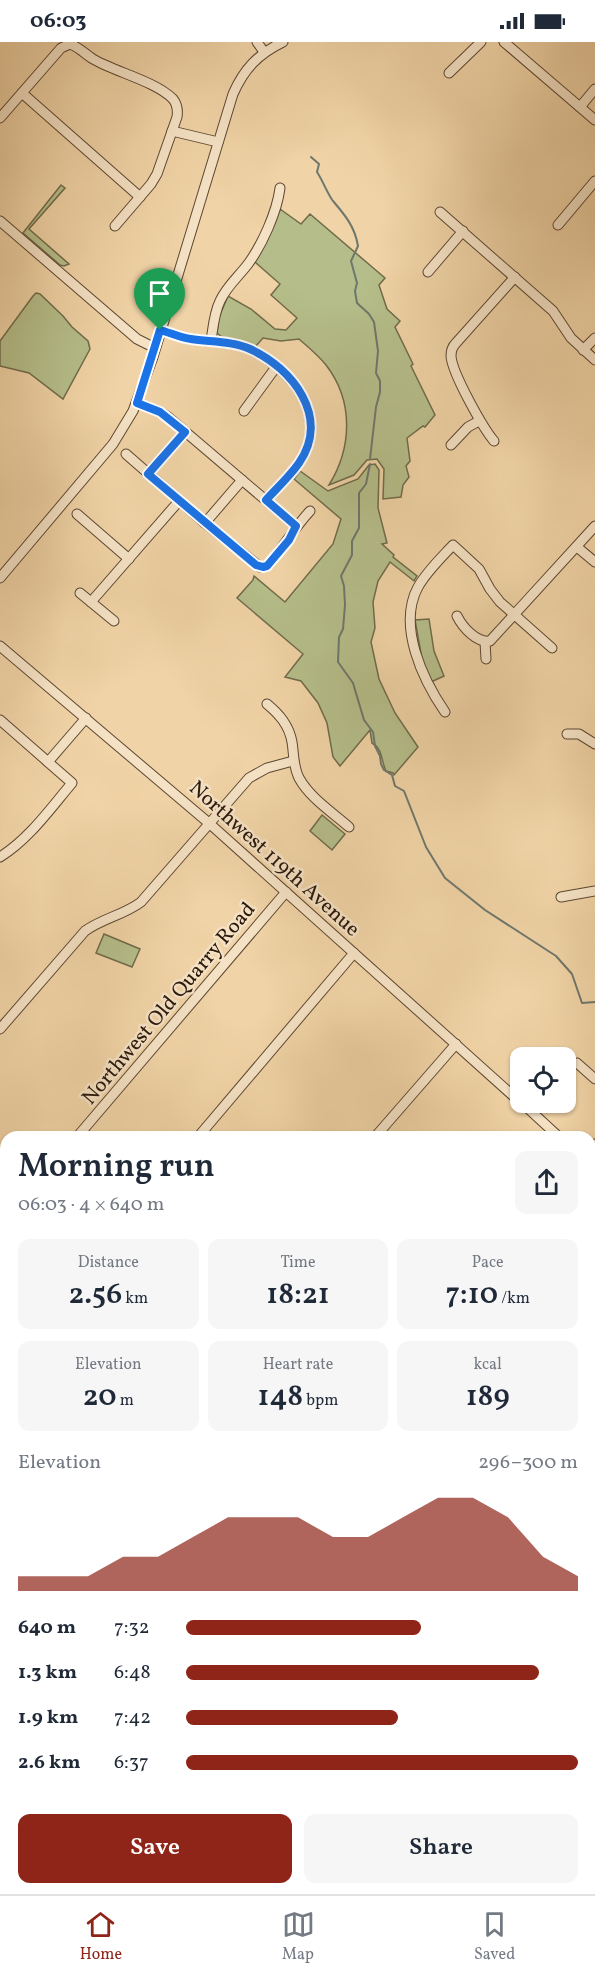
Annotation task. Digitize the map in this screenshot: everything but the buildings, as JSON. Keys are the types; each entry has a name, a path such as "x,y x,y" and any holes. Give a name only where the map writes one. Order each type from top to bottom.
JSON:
{"street":[{"path":"257,42 264,52"},
{"path":"0,578 113,444 137,403 237,86 246,70 264,52 283,42"},
{"path":"449,73 480,42"},
{"path":"504,42 595,120"},
{"path":"0,118 67,44 73,45 95,60 174,100 177,117 157,174 115,226"},
{"path":"580,107 595,89"},
{"path":"22,93 140,197"},
{"path":"172,131 218,142"},
{"path":"558,225 595,181"},
{"path":"211,341 219,302 253,256 277,204 280,188"},
{"path":"440,212 553,311 571,338 595,360"},
{"path":"0,221 137,339 155,348"},
{"path":"428,272 463,231"},
{"path":"494,441 479,421 453,363 452,347 515,277"},
{"path":"160,330 188,339 237,345 251,350 276,367 301,391 309,412 308,446 299,463 266,500"},
{"path":"583,350 595,338"},
{"path":"244,411 276,367"},
{"path":"137,403 160,412 296,526"},
{"path":"451,445 468,427 479,421"},
{"path":"148,474 185,432"},
{"path":"126,454 256,565 263,567 270,563 289,540 296,526 310,511"},
{"path":"205,523 242,480"},
{"path":"91,602 179,501"},
{"path":"77,514 129,559"},
{"path":"457,616 463,626 478,639 485,642 494,638 595,526"},
{"path":"445,712 422,672 414,645 410,611 415,592 421,582 453,545 474,564 497,598 552,648"},
{"path":"577,547 595,562"},
{"path":"80,593 114,621"},
{"path":"485,642 486,659"},
{"name":"Northwest 119th Avenue","path":"0,646 210,824 510,1092"},
{"path":"267,704 287,726 292,743 293,761 308,791 349,826"},
{"path":"48,762 86,718"},
{"path":"0,720 72,783 30,832 13,849 0,857"},
{"path":"567,734 579,734 595,744"},
{"path":"0,1029 85,931 93,925 130,910 141,902 249,778 267,768 293,761"},
{"path":"561,897 595,891"},
{"name":"Northwest Old Quarry Road","path":"82,1131 286,892"},
{"path":"203,1131 354,953"},
{"path":"380,1131 456,1044"},
{"path":"577,1063 595,1078"},
{"name":"Northwest 119th Avenue","path":"533,1113 552,1131"}],"green space":[{"path":"61,185 65,188 29,229 69,264 64,266 23,233"},
{"path":"280,209 301,224 310,214 385,278 379,285 387,309 400,321 395,327 435,415 425,427 423,426 407,438 410,461 406,466 409,477 403,485 401,497 383,499 384,469 377,459 367,460 354,475 329,485 337,471 346,440 347,425 342,394 326,365 299,339 281,341 263,338 255,347 223,338 217,333 219,317 228,296 251,309 275,329 286,330 297,318 271,295 280,284 255,262"},
{"path":"36,293 40,294 88,341 90,349 63,399 29,373 0,366 0,341"},
{"path":"375,464 379,470 378,508 387,543 382,544 394,555 393,557 417,576 414,581 390,562 378,581 373,602 375,628 371,642 379,679 395,713 418,747 394,775 386,771 380,752 372,743 370,730 340,766 333,757 327,723 318,703 301,681 285,677 303,654 237,598 254,576 285,602 333,544 341,519 294,479 300,471 328,491 358,479 369,465"},
{"path":"429,619 434,651 444,676 431,682 422,659 415,620"},
{"path":"322,815 345,834 332,850 310,831"},
{"path":"104,934 140,949 132,967 96,953"}],"waterway":[{"path":"311,157 319,164 317,172 331,198 355,233 358,246 351,261 357,283 355,291 357,303 374,322 378,351 376,373 380,381 380,392 370,459"},
{"path":"370,464 366,484 359,493 359,528 352,541 352,555 341,576 345,605 343,629 339,637 338,662 353,683 364,720 373,732 381,764 384,770 392,775 395,786 404,791 426,847 445,878 485,910 556,956 572,974 582,1003 595,1002"}],"route":[{"path":"160,330 188,339 237,345 251,350 294,382 306,402 310,424 308,446 299,463 266,500 296,526 289,540 267,566 256,565 148,474 185,432 160,412 137,403 160,330"}]}
